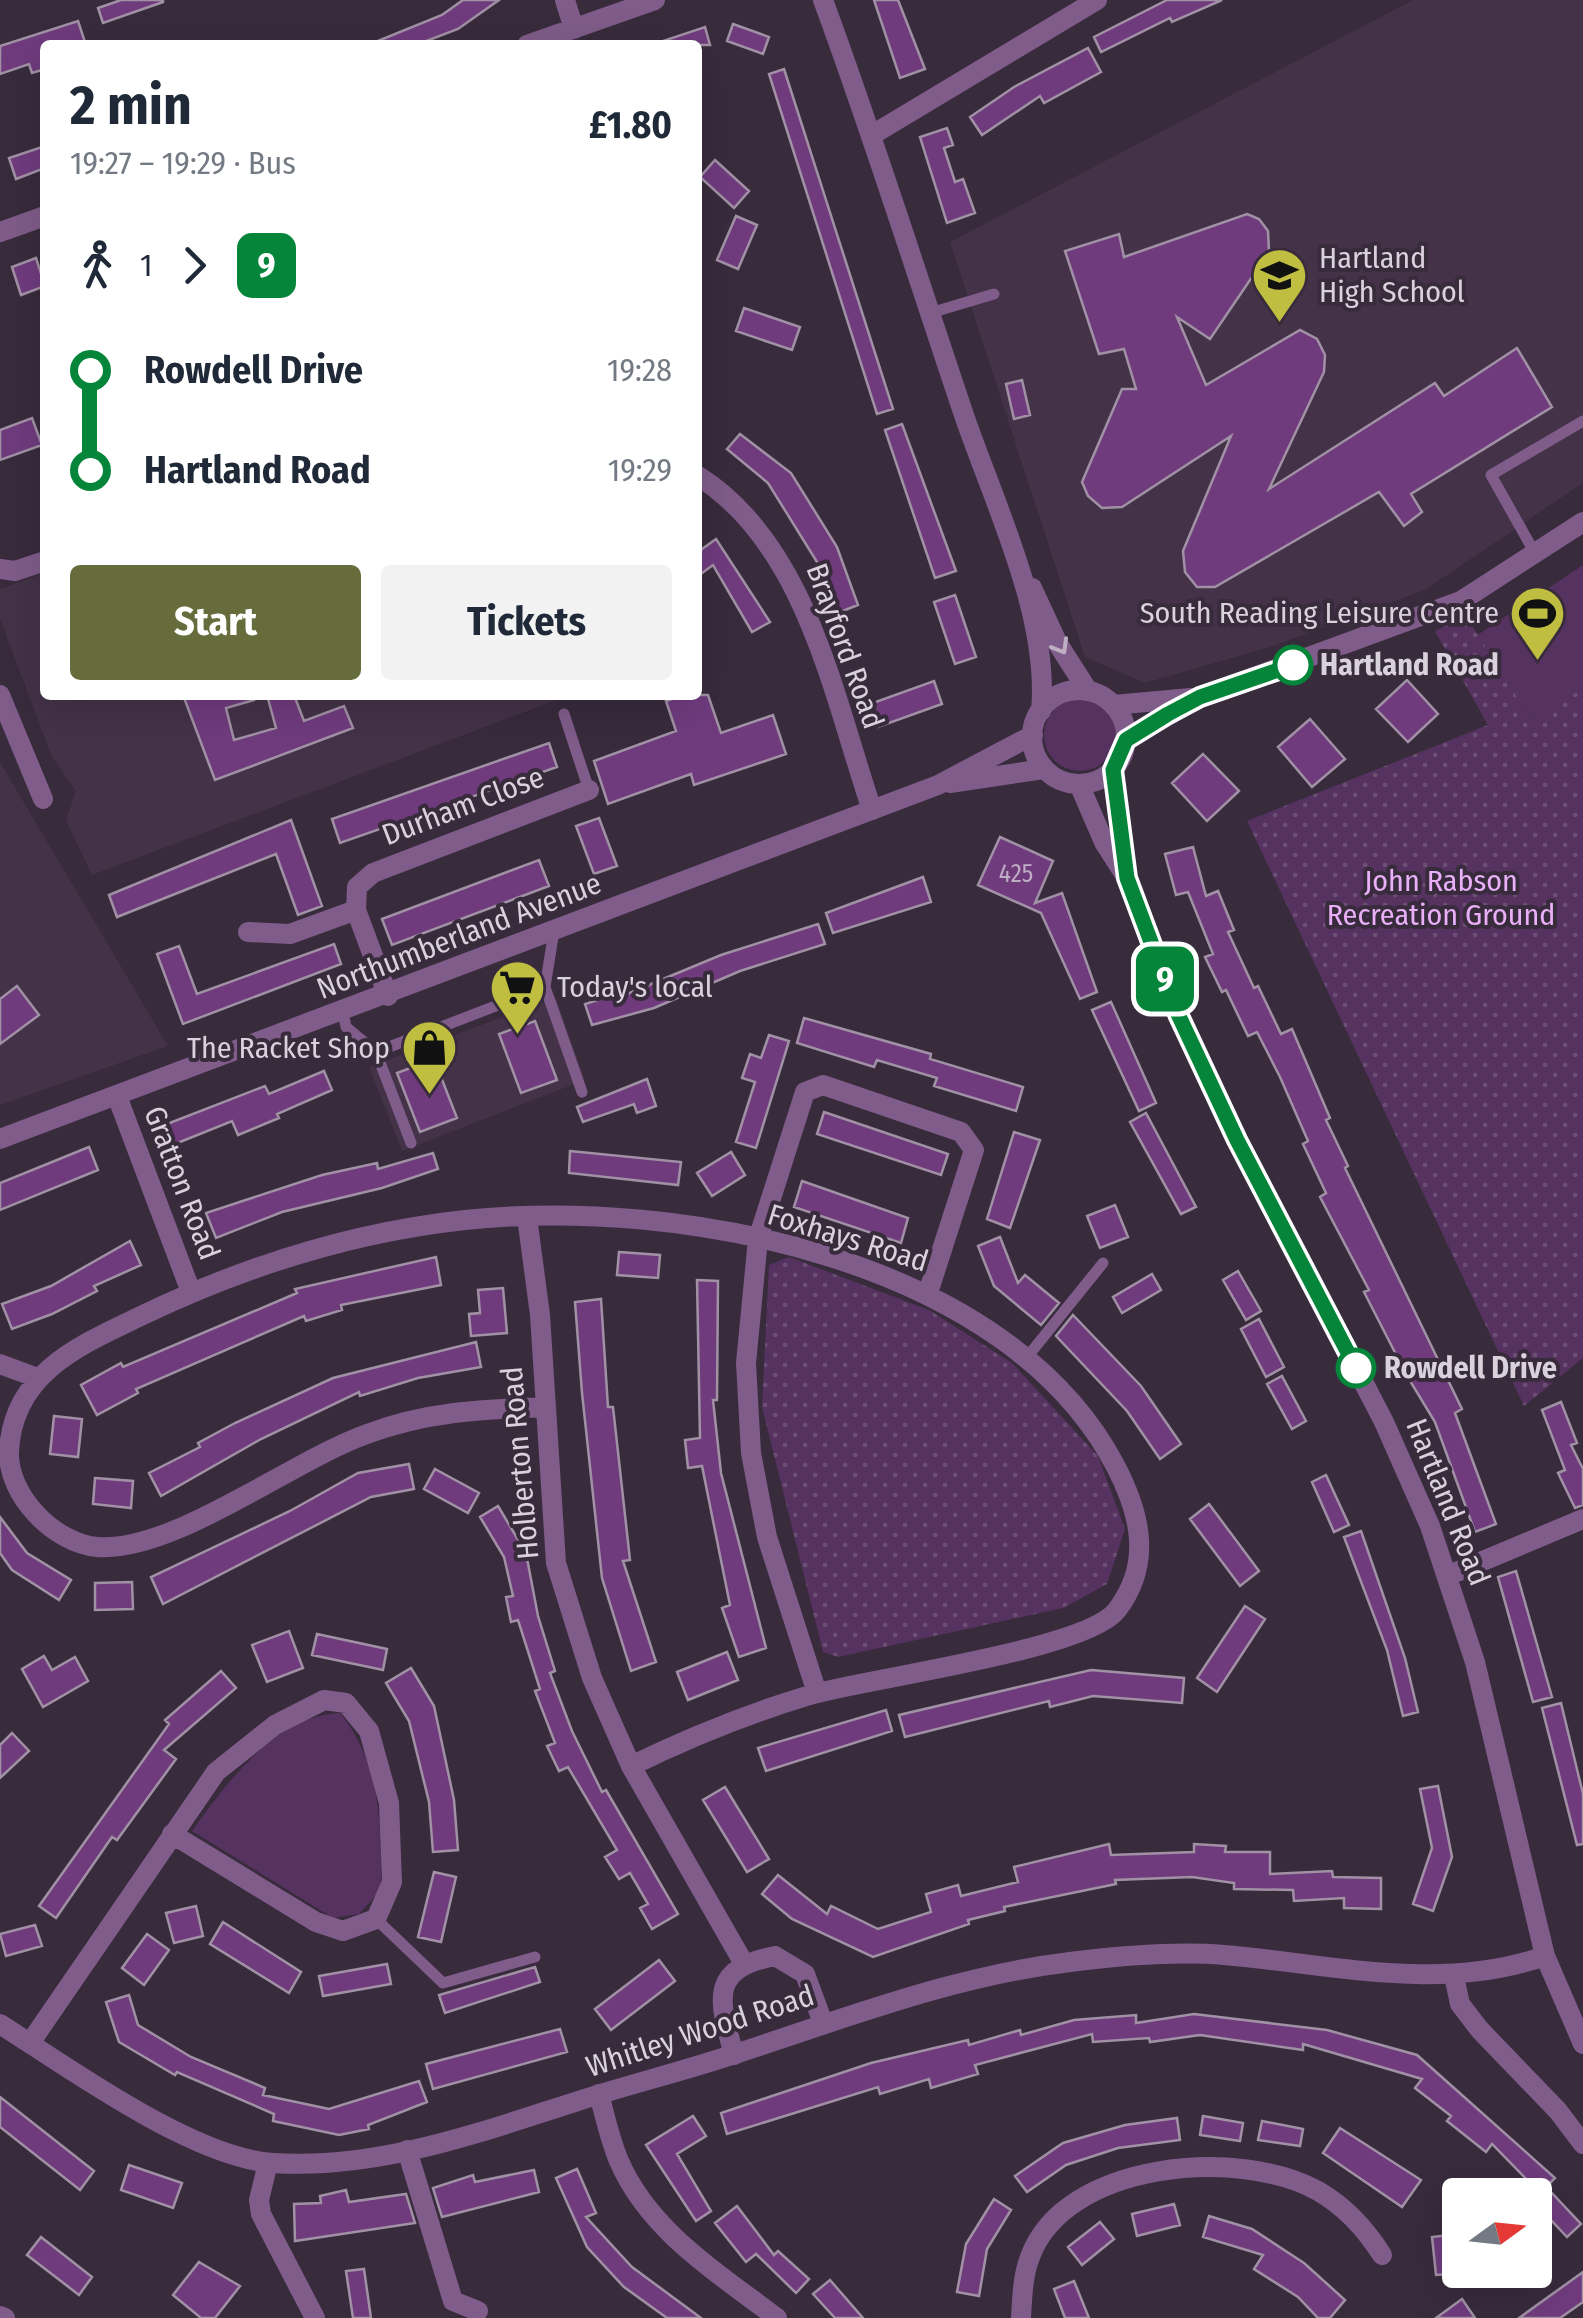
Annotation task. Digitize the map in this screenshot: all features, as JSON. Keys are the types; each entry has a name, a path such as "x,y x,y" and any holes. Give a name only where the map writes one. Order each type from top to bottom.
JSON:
{"street":[{"path":"565,0 574,29"},
{"path":"542,40 655,0"},
{"path":"823,0 1007,536 1039,650 1040,711 1033,736 1044,769 1079,784 1098,781 1113,770 1126,740 1123,719 1113,705 1088,691 1072,689 1054,695 1040,711"},
{"path":"872,135 1097,0"},
{"path":"0,232 40,218"},
{"name":"Brayford Road","path":"702,485 740,506 785,565 872,810"},
{"path":"1126,740 1200,697 1461,601 1583,522"},
{"path":"1007,536 1058,644 1088,691"},
{"path":"0,569 15,571 40,562"},
{"path":"0,695 42,799"},
{"path":"1113,705 1200,697"},
{"name":"Northumberland Avenue","path":"0,1139 388,996 938,785 1033,736"},
{"name":"Northumberland Avenue","path":"938,785 1044,769"},
{"name":"Hartland Road","path":"1113,770 1127,878"},
{"name":"Hartland Road","path":"1079,784 1104,842 1127,878 1178,1014 1237,1140 1384,1422 1448,1576 1475,1662 1545,1956"},
{"name":"Durham Close","path":"356,910 356,888 372,872 589,790"},
{"path":"248,932 290,934 356,910 388,996"},
{"path":"817,1693 767,1537 751,1453 746,1363 758,1240 805,1092 823,1085 962,1132 974,1150 928,1294"},
{"name":"Gratton Road","path":"117,1096 191,1292"},
{"name":"Holberton Road","path":"527,1217 540,1314 556,1563 592,1678 631,1766 744,1962"},
{"name":"Foxhays Road","path":"35,1377 98,1337 191,1292 278,1260 364,1237 465,1220 639,1218 758,1240 928,1294 1028,1356 1103,1440 1130,1493 1144,1558 1115,1615 1072,1637 817,1693 708,1727 631,1766"},
{"path":"0,1364 35,1377 16,1416 4,1454 18,1487 52,1532 93,1547 145,1544 364,1434 452,1410 544,1407"},
{"path":"1448,1576 1583,1519"},
{"path":"30,2043 172,1834 216,1772 274,1725 324,1700 346,1703 369,1730 389,1803 392,1882 376,1920 343,1930 316,1922 172,1834"},
{"name":"Whitley Wood Road","path":"0,2024 196,2140 268,2163 342,2162 440,2145 734,2055 936,1987 1071,1962 1219,1955 1379,1973 1454,1976 1515,1966 1545,1956"},
{"path":"734,2055 721,2007 726,1978 744,1962 775,1956 806,1974 823,2023"},
{"path":"1545,1956 1583,2044"},
{"path":"1454,1976 1460,2004 1583,2144"},
{"path":"599,2094 620,2163 656,2219 694,2255 777,2318"},
{"path":"406,2150 452,2301 478,2311"},
{"path":"268,2163 259,2200 261,2214 315,2318"},
{"path":"1020,2318 1030,2256 1063,2210 1124,2178 1186,2168 1258,2170 1316,2190 1361,2222 1382,2255"}],"lane":[{"path":"930,312 994,294"},
{"path":"1536,555 1490,475 1583,421"},
{"path":"564,714 589,790"},
{"path":"554,931 545,988 582,1092"},
{"path":"376,1052 545,988"},
{"path":"343,1012 346,1027 376,1052 411,1143"},
{"path":"1028,1356 1103,1263"},
{"path":"376,1920 444,1983 536,1957"}],"shaded area":[{"name":"Hartland High School","path":"1413,0 1583,0 1583,483 1425,590 1270,647 1145,683 1085,657 950,242"},
{"path":"40,575 40,700 557,700 92,875 66,821 76,791 52,757 0,619 0,589"},
{"path":"0,762 168,1046 0,1105"},
{"path":"556,997 585,1080 402,1151 369,1067"}],"green space":[{"name":"South Reading Leisure Centre","path":"1583,565 1583,689 1533,722 1476,636"},
{"name":"John Rabson Recreation Ground","path":"1466,616 1532,721 1583,688 1583,1358 1524,1406 1247,821 1488,725 1435,631"},
{"path":"1080,699 1105,710 1116,735 1105,760 1080,771 1055,760 1044,735 1055,710"},
{"path":"789,1257 929,1310 1012,1363 1098,1456 1125,1529 1107,1584 1063,1608 838,1657 823,1652 762,1407 769,1265"},
{"path":"340,1713 354,1733 371,1775 379,1820 381,1890 359,1914 333,1918 192,1831 237,1773 274,1739 317,1717"}],"building":[{"path":"121,0 163,2 103,23 98,8"},
{"path":"463,0 499,0 458,29 429,40 380,40 442,15"},
{"path":"874,0 898,0 925,69 900,78"},
{"path":"1167,0 1222,0 1172,22 1170,18 1101,52 1094,37"},
{"path":"78,21 84,40 40,40 40,71 32,73 29,64 0,74 0,46"},
{"path":"733,24 769,37 763,54 727,41"},
{"path":"705,27 710,45 702,45 702,40 666,40"},
{"path":"1088,48 1101,72 1044,103 1040,96 982,135 970,117 1014,87"},
{"path":"784,69 893,409 877,414 769,74"},
{"path":"947,128 953,145 944,148 955,182 963,179 975,213 947,223 920,137"},
{"path":"40,148 40,170 16,179 9,158"},
{"path":"715,160 749,191 734,208 702,175"},
{"path":"1247,214 1259,219 1268,231 1269,252 1210,339 1177,317 1206,385 1300,330 1317,339 1325,355 1324,372 1269,489 1435,383 1444,396 1517,348 1552,407 1411,494 1422,512 1404,526 1379,492 1215,587 1197,587 1185,572 1183,551 1231,436 1122,507 1102,508 1088,496 1082,482 1122,389 1136,389 1124,349 1099,354 1065,251 1119,234 1124,257"},
{"path":"736,216 757,225 738,269 717,260"},
{"path":"36,258 40,288 21,295 12,267"},
{"path":"744,308 800,327 792,350 736,331"},
{"path":"1022,380 1030,415 1014,419 1006,384"},
{"path":"32,418 40,446 0,460 0,430"},
{"path":"902,424 956,571 935,578 885,430"},
{"path":"740,434 791,473 837,547 858,605 830,616 814,573 822,570 768,483 727,449"},
{"path":"716,539 770,622 752,632 713,565 702,573 702,549"},
{"path":"955,595 976,657 955,664 934,602"},
{"path":"1407,680 1438,714 1408,742 1376,709"},
{"path":"934,681 942,704 878,727 870,704"},
{"path":"702,695 708,695 721,733 773,715 786,754 694,785 691,774 608,804 594,761 676,731 666,701 702,700"},
{"path":"185,700 254,700 226,708 234,740 276,728 268,700 296,700 304,721 344,706 353,728 215,780"},
{"path":"1310,719 1345,759 1312,787 1278,747"},
{"path":"549,743 557,767 340,843 332,819"},
{"path":"1203,754 1239,791 1207,821 1172,783"},
{"path":"599,818 617,866 594,874 576,826"},
{"path":"291,820 322,906 298,915 276,854 117,917 109,895"},
{"path":"1000,837 1053,861 1035,903 1062,893 1097,992 1080,999 1041,913 978,885"},
{"path":"1193,847 1206,896 1218,891 1234,930 1228,932 1254,988 1258,986 1281,1034 1292,1029 1330,1118 1326,1120 1348,1166 1345,1168 1462,1409 1455,1413 1496,1524 1475,1532 1435,1422 1364,1292 1369,1290 1320,1197 1326,1193 1303,1144 1308,1141 1280,1077 1257,1032 1248,1036 1226,990 1222,992 1205,957 1213,954 1188,892 1176,895 1165,854"},
{"path":"539,860 549,886 392,945 382,919"},
{"path":"923,877 931,902 833,933 826,913"},
{"path":"818,924 825,944 740,971 654,1008 592,1025 585,1004 626,991 627,994 721,955"},
{"path":"334,944 341,964 183,1024 157,954 179,946 197,994"},
{"path":"17,986 39,1015 0,1044 0,999"},
{"path":"1111,1002 1156,1103 1139,1111 1092,1010"},
{"path":"804,1018 931,1054 930,1059 1023,1087 1016,1111 934,1086 937,1078 877,1060 874,1067 797,1043"},
{"path":"535,1021 557,1080 521,1093 499,1034"},
{"path":"769,1035 789,1041 756,1148 736,1142 755,1082 742,1078 750,1054 761,1058"},
{"path":"434,1059 457,1118 420,1132 397,1073"},
{"path":"324,1071 332,1090 277,1114 279,1118 238,1135 232,1121 175,1144 167,1124 265,1086 269,1094"},
{"path":"647,1079 656,1106 637,1113 634,1104 583,1122 577,1107"},
{"path":"824,1112 948,1154 941,1175 817,1134"},
{"path":"1146,1113 1196,1207 1181,1214 1130,1122"},
{"path":"1014,1132 1040,1140 1010,1228 987,1219"},
{"path":"89,1147 98,1170 0,1210 0,1183"},
{"path":"570,1151 681,1162 678,1185 569,1173"},
{"path":"731,1152 745,1175 712,1196 697,1173"},
{"path":"433,1153 438,1169 382,1188 282,1212 216,1238 206,1213 322,1175 377,1163 378,1169"},
{"path":"802,1181 908,1218 901,1243 794,1207"},
{"path":"1115,1205 1128,1237 1100,1248 1087,1216"},
{"path":"1000,1237 1018,1283 1025,1275 1059,1303 1041,1325 994,1286 978,1246"},
{"path":"130,1241 141,1265 94,1286 97,1291 52,1314 12,1329 2,1304 51,1286"},
{"path":"619,1252 660,1255 658,1278 617,1275"},
{"path":"436,1257 441,1285 341,1305 342,1310 306,1321 304,1316 136,1389 138,1393 97,1415 81,1385 121,1363 123,1367 297,1293 295,1289"},
{"path":"1238,1271 1261,1311 1246,1320 1223,1280"},
{"path":"1152,1274 1161,1290 1122,1313 1113,1297"},
{"path":"697,1280 718,1281 717,1400 713,1400 721,1473 766,1648 739,1657 722,1608 730,1605 702,1466 688,1468 685,1440 700,1438"},
{"path":"503,1288 507,1333 471,1336 469,1314 480,1313 478,1290"},
{"path":"601,1299 608,1407 613,1407 630,1560 623,1561 656,1662 631,1671 602,1578 582,1393 575,1302"},
{"path":"1073,1315 1141,1386 1181,1444 1160,1459 1127,1411 1056,1336"},
{"path":"1259,1319 1284,1367 1266,1377 1241,1329"},
{"path":"476,1342 481,1367 418,1378 360,1396 359,1392 261,1439 161,1496 149,1473 200,1447 198,1443 235,1423 333,1378"},
{"path":"1282,1376 1306,1421 1292,1429 1267,1384"},
{"path":"1561,1402 1577,1443 1571,1445 1583,1469 1583,1505 1575,1508 1558,1473 1565,1470 1542,1410"},
{"path":"54,1416 82,1419 78,1457 50,1454"},
{"path":"409,1464 414,1489 371,1497 163,1604 151,1577 290,1511 358,1473"},
{"path":"435,1469 479,1493 468,1513 424,1489"},
{"path":"1326,1475 1349,1525 1334,1532 1312,1482"},
{"path":"95,1478 133,1481 131,1508 93,1504"},
{"path":"1209,1504 1259,1571 1240,1586 1190,1519"},
{"path":"498,1506 526,1553 538,1616 555,1671 550,1673 572,1731 602,1792 606,1790 678,1914 652,1929 640,1908 648,1904 630,1873 619,1879 605,1857 617,1850 568,1767 559,1771 547,1746 555,1743 535,1691 540,1689 518,1620 511,1622 506,1597 513,1596 504,1557 480,1517"},
{"path":"0,1517 27,1553 71,1580 59,1600 12,1570 0,1553"},
{"path":"1361,1531 1405,1658 1418,1712 1403,1716 1387,1650 1344,1537"},
{"path":"1516,1571 1552,1697 1533,1702 1498,1577"},
{"path":"132,1582 133,1609 95,1610 95,1583"},
{"path":"1245,1606 1265,1619 1217,1692 1197,1678"},
{"path":"289,1631 303,1668 267,1682 252,1645"},
{"path":"317,1634 387,1649 383,1670 312,1655"},
{"path":"727,1652 738,1680 688,1700 677,1672"},
{"path":"44,1656 52,1670 75,1657 88,1681 43,1707 22,1669"},
{"path":"411,1668 434,1706 454,1800 458,1850 433,1852 429,1802 409,1721 386,1683"},
{"path":"1091,1670 1184,1678 1182,1703 1093,1696 1050,1707 1049,1701 905,1737 899,1715"},
{"path":"221,1671 236,1688 164,1750 176,1759 117,1840 112,1837 56,1918 39,1906 169,1724 165,1720"},
{"path":"1561,1703 1583,1794 1583,1844 1577,1845 1542,1708"},
{"path":"886,1710 892,1731 766,1771 758,1748"},
{"path":"12,1733 29,1751 0,1778 0,1745"},
{"path":"1438,1786 1452,1857 1433,1911 1413,1904 1432,1848 1420,1789"},
{"path":"725,1787 769,1859 747,1872 703,1800"},
{"path":"1109,1844 1111,1855 1194,1852 1194,1844 1226,1846 1225,1852 1270,1852 1270,1874 1332,1871 1333,1877 1381,1878 1381,1909 1344,1908 1344,1898 1294,1901 1293,1890 1234,1889 1234,1883 1192,1877 1115,1880 1116,1884 1004,1907 1005,1911 968,1920 969,1924 873,1957 792,1919 762,1894 778,1875 827,1914 831,1906 878,1929 931,1912 926,1894 958,1885 961,1896 1018,1882 1014,1867"},
{"path":"434,1872 456,1877 441,1942 418,1937"},
{"path":"196,1906 203,1936 174,1943 166,1913"},
{"path":"223,1922 301,1972 289,1993 210,1944"},
{"path":"35,1925 42,1946 6,1956 0,1934"},
{"path":"147,1934 169,1950 144,1985 122,1968"},
{"path":"659,1960 675,1981 611,2030 595,2009"},
{"path":"387,1964 391,1984 323,1996 319,1976"},
{"path":"535,1967 540,1982 445,2013 439,1995"},
{"path":"129,1995 138,2025 191,2057 265,2088 263,2095 329,2109 419,2081 427,2102 368,2125 369,2129 339,2135 273,2121 274,2114 177,2072 175,2075 119,2042 106,2002"},
{"path":"1194,2014 1327,2030 1417,2055 1555,2178 1525,2178 1492,2144 1486,2152 1447,2121 1451,2116 1415,2088 1422,2079 1303,2044 1303,2050 1200,2035 1150,2042 1149,2038 1093,2042 1092,2034 975,2065 978,2074 931,2088 929,2079 880,2094 878,2087 727,2134 721,2113 871,2063 968,2040 969,2045 1074,2020 1136,2015 1136,2023"},
{"path":"560,2029 567,2052 433,2089 426,2064"},
{"path":"0,2097 94,2171 80,2190 0,2127"},
{"path":"693,2116 706,2136 677,2154 711,2211 696,2221 646,2145"},
{"path":"1203,2116 1243,2123 1240,2141 1200,2135"},
{"path":"1177,2118 1180,2140 1118,2148 1066,2165 1027,2192 1015,2176 1063,2143 1125,2125"},
{"path":"1262,2121 1303,2129 1300,2146 1258,2140"},
{"path":"1340,2128 1421,2180 1402,2207 1323,2153"},
{"path":"129,2165 182,2183 173,2208 121,2190"},
{"path":"577,2169 596,2213 586,2217 632,2267 701,2318 667,2318 624,2287 587,2247 556,2178"},
{"path":"534,2170 539,2192 442,2217 433,2188 473,2175 475,2182"},
{"path":"346,2190 349,2202 406,2194 415,2223 295,2241 294,2204 321,2203 320,2196"},
{"path":"1552,2193 1581,2224 1567,2237 1552,2221"},
{"path":"994,2199 1011,2210 987,2249 979,2296 957,2292 966,2244"},
{"path":"1174,2204 1180,2225 1137,2236 1132,2214"},
{"path":"737,2206 774,2255 778,2251 809,2279 796,2293 756,2254 746,2262 715,2223"},
{"path":"1209,2216 1252,2229 1304,2263 1345,2300 1330,2318 1318,2318 1298,2297 1254,2269 1263,2255 1203,2237"},
{"path":"1100,2222 1114,2239 1082,2265 1068,2247"},
{"path":"1442,2236 1442,2274 1436,2275 1432,2237"},
{"path":"41,2237 92,2277 79,2295 27,2255"},
{"path":"199,2262 240,2286 215,2318 201,2318 173,2295"},
{"path":"364,2269 371,2318 353,2318 346,2271"},
{"path":"1583,2272 1583,2302 1560,2318 1519,2318"},
{"path":"830,2280 863,2318 835,2318 813,2294"},
{"path":"1074,2281 1089,2318 1065,2318 1054,2289"},
{"path":"1462,2299 1475,2318 1436,2318"}],"bus line":[{"name":"9","path":"1293,665 1200,697 1168,714 1126,740 1113,770 1127,878 1178,1014 1237,1140 1356,1368"}],"place":[{"name":"Hartland High School","path":"1280,324"},
{"name":"South Reading Leisure Centre","path":"1538,662"},
{"name":"Hartland Road","path":"1293,665"},
{"name":"Today's local","path":"518,1036"},
{"name":"The Racket Shop","path":"429,1097"},
{"name":"Rowdell Drive","path":"1356,1368"}]}
